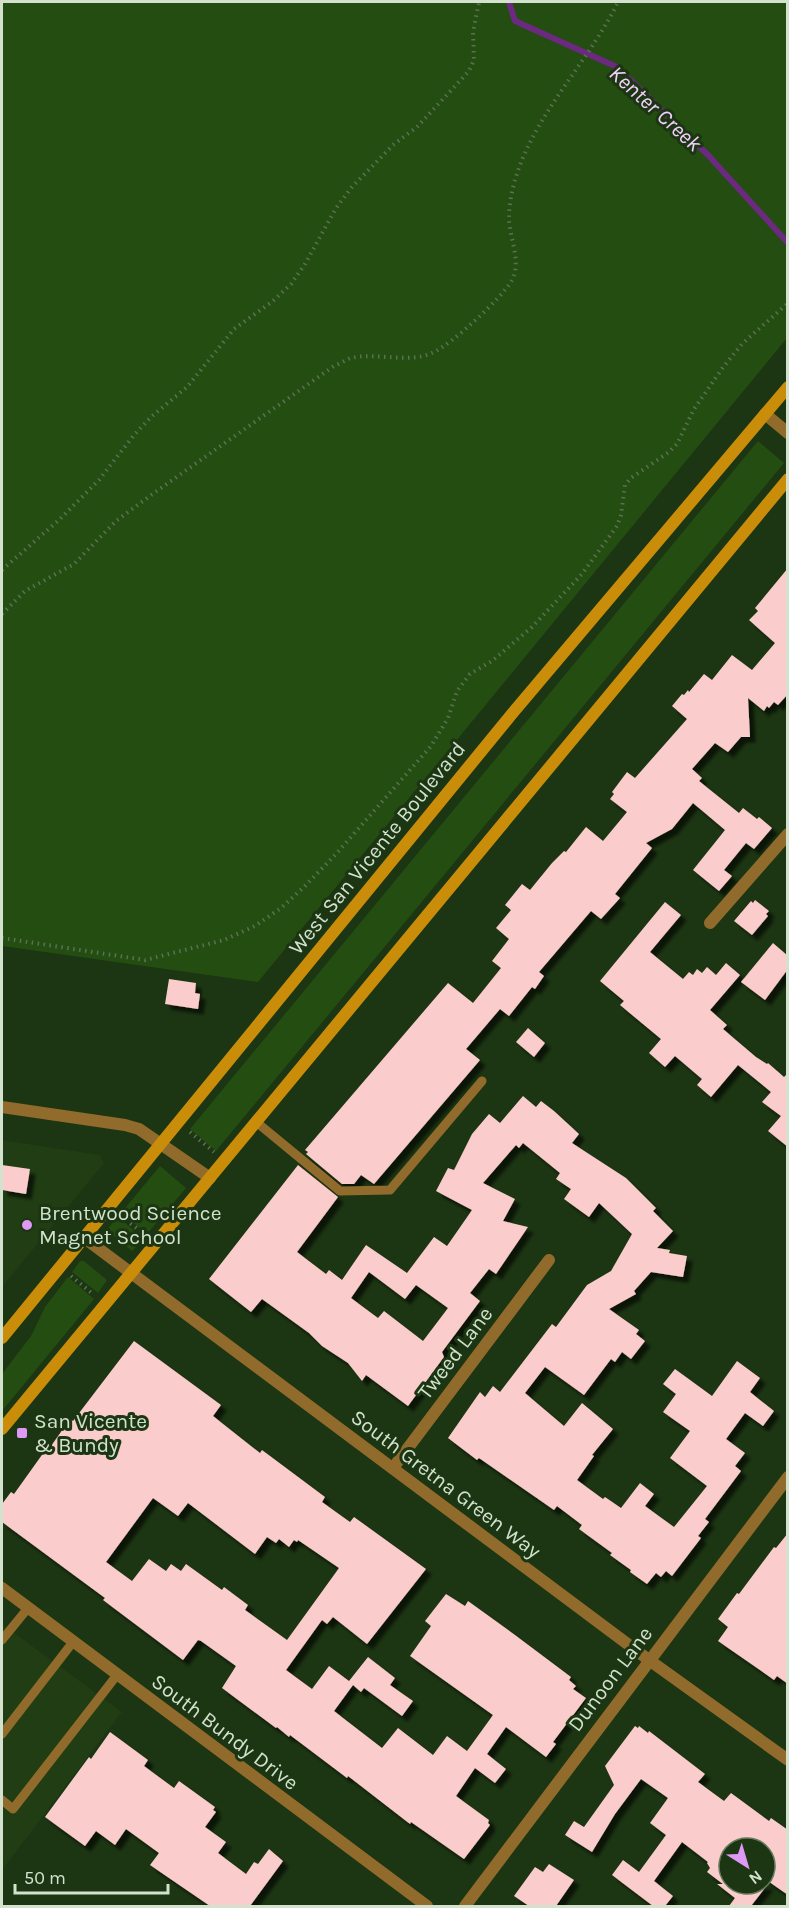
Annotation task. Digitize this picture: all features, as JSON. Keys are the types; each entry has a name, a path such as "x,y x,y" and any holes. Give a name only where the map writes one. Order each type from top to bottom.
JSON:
{"main road":[{"name":"West San Vicente Boulevard","path":"2,1338 511,714 788,387"},
{"path":"2,1430 255,1121 788,479"}],"street":[{"path":"765,414 788,433"},
{"path":"710,923 788,834"},
{"path":"2,1107 139,1129 210,1178"},
{"name":"South Gretna Green Way","path":"83,1237 130,1275 649,1660 788,1760"},
{"name":"Tweed Lane","path":"393,1468 549,1260"},
{"name":"Dunoon Lane","path":"465,1906 788,1477"},
{"name":"South Bundy Drive","path":"2,1588 427,1906"}],"lane":[{"path":"255,1121 340,1191 390,1190 482,1081"},
{"path":"3,1636 28,1608"},
{"path":"2,1734 73,1642"},
{"path":"2,1800 13,1809 117,1676"}],"path":[{"path":"2,570 60,519 99,480 151,417 188,387 234,329 273,301 291,284 305,264 336,208 352,187 393,145 417,127 469,71 474,60 473,32 479,2"},
{"path":"2,614 25,591 74,564 116,521 153,493 334,366 351,358 422,356 434,353 484,311 505,290 513,278 515,262 509,218 521,161 540,125 607,25 618,2"},
{"path":"2,938 145,960 224,940 255,926 281,908 336,854 431,746 448,718 457,691 470,674 492,661 532,627 582,574 617,526 621,515 624,485 630,478 677,444 694,410 724,366 742,344 788,303"},
{"path":"188,1130 217,1154"},
{"path":"119,1214 147,1236"},
{"path":"69,1274 99,1298"}],"shaded area":[{"path":"2,2 787,2 787,338 258,982 2,946"},
{"path":"758,441 784,463 216,1151 190,1129"},
{"name":"Brentwood Science Magnet School","path":"2,1140 100,1155 104,1163 2,1287"},
{"path":"160,1166 186,1188 147,1234 121,1213"},
{"path":"118,1217 144,1239 132,1251 109,1232 109,1227"},
{"path":"80,1261 84,1261 107,1280 98,1293 72,1272"},
{"path":"68,1277 94,1299 2,1411 2,1374 31,1336 45,1307"},
{"path":"2,1624 122,1712 2,1870"}],"building":[{"path":"788,568 788,694 778,705 774,702 764,711 748,698 750,737 741,737 728,752 715,743 692,769 702,778 699,781 739,813 743,808 772,828 754,849 746,843 724,870 732,876 719,891 693,870 725,830 693,803 672,829 646,843 652,848 615,894 620,898 601,919 591,911 539,972 544,976 535,989 532,987 509,1016 500,1009 466,1049 480,1060 374,1184 361,1175 354,1184 342,1184 306,1154 308,1152 305,1150 448,983 473,1003 501,968 492,961 509,939 496,928 511,910 505,905 522,884 530,890 586,827 603,841 627,812 610,799 614,794 612,792 627,772 635,778 687,719 672,706 682,694 684,695 688,690 689,692 704,674 712,680 732,655 752,670 775,643 749,620 758,611 755,608"},
{"path":"755,900 769,911 766,914 768,916 752,935 734,921 751,901 753,903"},
{"path":"665,902 681,915 650,952 683,979 689,972 693,975 697,969 702,973 707,967 716,975 726,963 740,975 710,1010 727,1025 723,1029 756,1057 768,1063 784,1077 788,1073 788,1147 768,1131 781,1116 762,1102 771,1092 738,1065 711,1097 697,1085 702,1079 675,1056 665,1067 649,1053 661,1039 620,1005 624,1001 600,981"},
{"path":"773,943 788,956 788,969 765,1000 741,982"},
{"path":"169,979 196,983 195,993 200,994 198,1009 165,1004"},
{"path":"528,1028 545,1043 534,1057 516,1042"},
{"path":"523,1096 536,1107 541,1101 579,1134 572,1143 626,1178 656,1208 653,1211 673,1231 657,1248 687,1256 683,1277 651,1272 634,1291 636,1294 609,1309 639,1330 636,1334 645,1341 631,1359 622,1352 615,1362 611,1359 584,1395 545,1367 525,1393 564,1426 582,1403 613,1429 592,1455 594,1456 577,1480 603,1499 605,1497 621,1508 640,1483 654,1494 645,1506 674,1527 707,1486 670,1458 690,1431 663,1412 676,1394 663,1384 675,1369 712,1396 737,1361 760,1378 750,1392 774,1411 763,1426 745,1413 726,1439 745,1453 735,1466 741,1471 705,1519 709,1522 698,1536 701,1538 672,1576 666,1571 661,1577 656,1573 647,1584 610,1555 612,1553 579,1529 582,1525 557,1506 554,1510 479,1458 477,1460 448,1438 480,1392 485,1397 493,1386 500,1392 552,1324 556,1327 587,1285 611,1271 632,1234 599,1203 589,1217 564,1199 571,1189 556,1179 560,1173 523,1143 519,1148 516,1145 483,1183 515,1199 503,1221 528,1227 496,1274 489,1269 470,1293 480,1301 442,1352 444,1357 408,1406 366,1375 362,1381 348,1363 322,1346 309,1333 262,1299 251,1312 209,1279 298,1165 338,1197 297,1252 326,1274 329,1270 342,1280 366,1245 407,1273 434,1237 447,1246 472,1210 436,1191 448,1168 454,1170 472,1134 489,1114 500,1123","holes":["369,1272 405,1299 416,1285 448,1308 423,1341 384,1311 378,1318 351,1298"]},
{"path":"2,1165 30,1169 26,1194 2,1190"},
{"path":"134,1341 221,1405 213,1416 260,1453 262,1450 325,1497 322,1502 350,1522 354,1517 426,1569 367,1644 333,1617 327,1624 322,1620 286,1670 312,1689 329,1666 349,1681 368,1657 395,1678 390,1685 413,1701 402,1716 364,1688 361,1692 353,1685 334,1711 382,1748 398,1728 433,1755 447,1736 467,1751 493,1715 410,1656 431,1626 425,1621 446,1594 465,1606 468,1601 571,1677 569,1680 576,1686 573,1689 586,1698 553,1742 556,1744 546,1757 506,1727 487,1754 506,1769 495,1783 475,1768 456,1796 489,1820 490,1825 464,1859 411,1822 410,1824 348,1776 347,1778 222,1688 236,1666 198,1640 183,1660 103,1600 105,1598 2,1522 2,1504 11,1492 14,1494 70,1419 73,1421","holes":["153,1498 178,1516 188,1503 255,1554 267,1537 276,1543 279,1539 289,1547 294,1540 297,1542 298,1540 339,1568 287,1640 245,1610 248,1605 224,1587 222,1590 186,1564 181,1571 171,1564 166,1571 149,1559 132,1581 106,1562"]},
{"path":"788,1533 788,1684 777,1676 774,1680 718,1641 728,1627 718,1619 774,1547 776,1548"},
{"path":"635,1726 638,1728 639,1726 648,1733 649,1731 705,1774 698,1782 724,1801 731,1793 769,1821 771,1818 788,1830 788,1895 777,1887 777,1836 717,1836 717,1880 707,1872 710,1868 708,1862 682,1842 654,1881 673,1896 665,1906 653,1906 612,1875 623,1860 639,1872 666,1835 650,1823 668,1798 641,1779 615,1814 592,1852 565,1835 574,1821 584,1827 614,1785 605,1766"},
{"path":"110,1732 148,1760 144,1766 174,1788 179,1781 215,1807 213,1810 216,1812 205,1827 226,1842 218,1853 246,1874 254,1862 258,1864 269,1849 283,1861 250,1906 210,1906 150,1865 159,1853 126,1829 115,1845 96,1831 85,1846 45,1817"},
{"path":"549,1864 574,1880 556,1906 529,1906 514,1896 535,1867 543,1872"},
{"path":"732,1896 759,1896 751,1906 729,1906 735,1898"}],"waterway":[{"name":"Kenter Creek","path":"509,2 515,21 617,67 708,155 788,243"}],"place":[{"name":"Brentwood Science Magnet School","path":"27,1225"},
{"name":"San Vicente & Bundy","path":"22,1433"}]}
